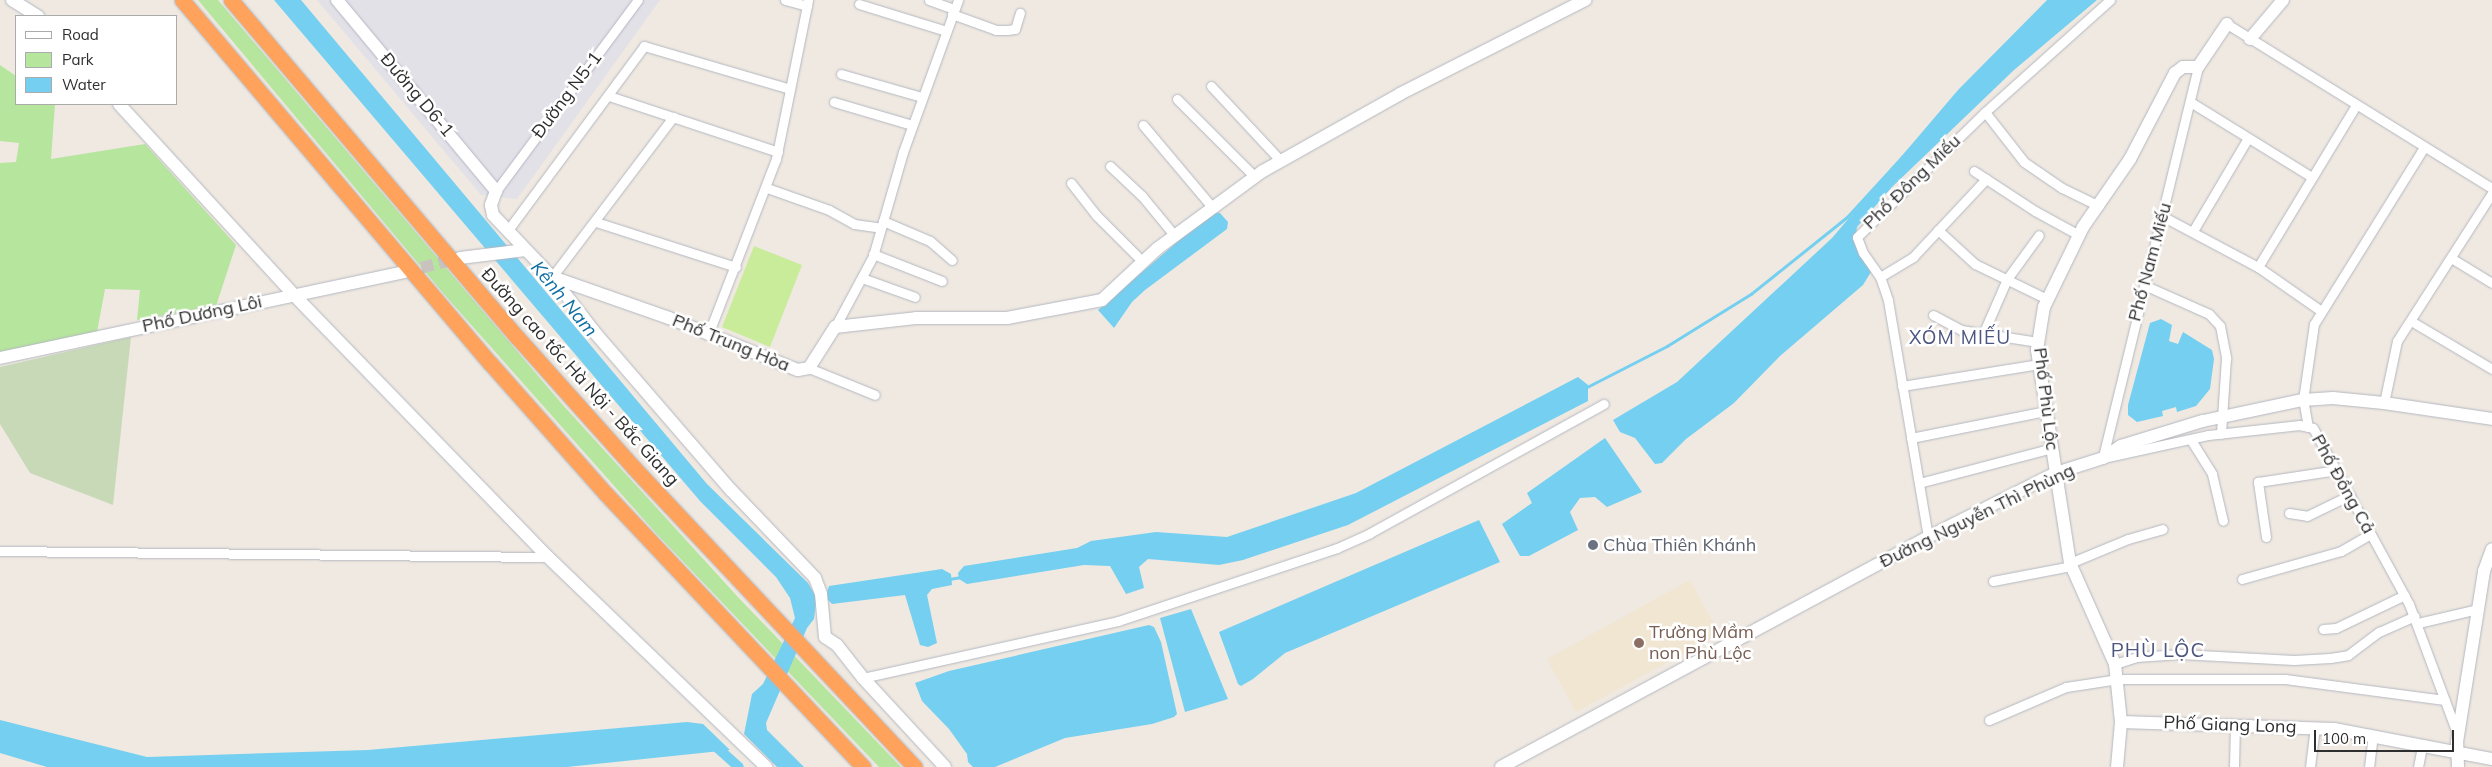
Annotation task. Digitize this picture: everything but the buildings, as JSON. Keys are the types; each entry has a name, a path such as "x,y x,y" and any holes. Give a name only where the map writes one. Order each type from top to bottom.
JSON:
{"highway":[{"path":"182,0 490,363 620,508 863,767"},
{"name":"Đường cao tốc Hà Nội - Bắc Giang","path":"231,0 517,337 621,454 915,767"}],"street":[{"path":"12,0 36,15"},
{"name":"Đường D6-1","path":"337,0 496,191"},
{"name":"Đường N5-1","path":"496,191 638,0"},
{"path":"708,335 767,188 778,152 807,3 785,0"},
{"path":"929,0 955,8 1002,30 1015,29 1020,13"},
{"path":"835,327 916,318 1007,318 1064,310 1102,300 1143,262 1175,236 1255,177 1400,94 1585,0"},
{"name":"Phố Đông Miếu","path":"1928,537 1890,308 1880,277 1859,247 1859,234 1985,112 2110,0"},
{"path":"2250,39 2283,0"},
{"path":"859,4 946,31"},
{"name":"Phố Trung Hòa","path":"496,191 491,210 552,278 798,370 809,368 835,327 873,254 912,125 955,8"},
{"path":"2198,67 2227,24 2492,188"},
{"path":"508,230 609,96 644,46 790,89"},
{"name":"Phố Phù Lộc","path":"2117,767 2121,722 2118,679 2115,664 2070,565 2039,364 2038,342 2047,299 2079,234 2130,159 2175,73 2183,67 2198,67"},
{"name":"Phố Nam Miếu","path":"2103,458 2144,285 2192,103 2198,67"},
{"path":"841,74 922,97"},
{"path":"1211,86 1281,161"},
{"path":"609,96 778,152"},
{"path":"1177,99 1255,177"},
{"path":"834,102 912,125"},
{"path":"2192,103 2312,177"},
{"path":"120,105 293,294 548,557 766,767"},
{"path":"2258,266 2356,105"},
{"path":"1985,112 2024,162 2062,188 2099,206"},
{"path":"673,117 596,222 552,278 591,328 731,490 815,578 821,594 824,635 837,645 863,678 944,767"},
{"path":"1143,125 1213,208"},
{"path":"2193,231 2248,138"},
{"path":"2308,427 2303,400 2314,324 2424,147"},
{"path":"1110,166 1142,196 1175,236"},
{"path":"1974,171 2034,211 2079,234"},
{"path":"1880,277 1913,257 1986,179"},
{"path":"1071,183 1096,215 1143,262"},
{"path":"767,188 829,210 854,224 882,225 930,241 952,260"},
{"path":"2384,404 2397,341 2492,193"},
{"path":"2162,216 2258,266 2321,311"},
{"path":"596,222 736,267"},
{"path":"1938,230 1975,264 2047,299"},
{"path":"1983,334 2007,279 2039,235"},
{"path":"465,257 526,250"},
{"path":"873,254 942,281"},
{"path":"2451,258 2492,283"},
{"name":"Phố Dương Lôi","path":"0,358 293,294 404,272"},
{"path":"862,278 915,297"},
{"path":"2144,285 2209,314 2220,326 2226,358 2220,417 2221,434"},
{"path":"1933,315 1947,325 1983,334 2038,342"},
{"path":"2411,321 2492,369"},
{"path":"1902,386 2039,364"},
{"path":"809,368 875,395"},
{"name":"Đường Nguyễn Thì Phùng","path":"1501,767 1928,537 2056,473 2103,458 2129,443 2220,417 2303,400 2333,398 2492,419"},
{"path":"863,678 1118,621 1337,548 1370,533 1604,404"},
{"path":"1911,438 2046,411"},
{"name":"Phố Đồng Cả","path":"2103,458 2221,434 2299,425 2308,427 2319,435 2405,596 2416,620 2458,735"},
{"path":"2191,440 2212,474 2223,521"},
{"path":"1919,483 2052,448"},
{"path":"2266,537 2258,482 2337,470"},
{"path":"2289,513 2307,516 2350,495"},
{"path":"1993,581 2070,565 2128,539 2163,529"},
{"path":"2242,579 2341,550 2371,534"},
{"path":"2458,767 2458,735 2484,571 2492,549"},
{"path":"0,551 548,557"},
{"path":"2323,629 2336,628 2405,596"},
{"path":"2115,664 2136,657 2180,654 2294,660 2330,658 2348,655 2379,632 2416,620 2478,609"},
{"path":"1989,720 2066,687 2118,679 2285,679 2445,700"},
{"name":"Phố Giang Long","path":"2121,722 2315,727 2457,751 2492,759"},
{"path":"2234,767 2235,724"},
{"path":"2310,767 2315,727"},
{"path":"2369,767 2374,736"},
{"path":"2418,767 2422,746"}],"shaded area":[{"path":"317,0 660,0 517,199 481,195"},
{"name":"Trường Mầm non Phù Lộc","path":"1690,580 1719,634 1576,712 1547,659"}],"green space":[{"path":"198,0 218,0 562,404 737,596 901,767 879,767 655,532 443,293"},
{"path":"0,65 15,75 15,105 55,105 51,159 145,144 236,245 216,306 137,320 140,290 105,289 97,332 0,352 0,163 16,162 19,143 0,141"},
{"path":"754,246 802,265 770,347 722,327"},
{"path":"131,337 113,505 30,473 0,424 0,367"}],"water":[{"name":"Kênh Nam","path":"274,0 301,0 707,484 808,583 815,595 827,592 829,586 942,569 951,574 952,585 932,589 927,595 937,643 928,647 920,645 905,595 832,604 828,600 816,603 814,619 807,628 766,723 767,730 804,767 777,767 744,734 752,694 763,684 795,618 790,598 776,577 700,501"},
{"path":"2047,0 2097,0 2014,70 1892,187 1857,227 1856,234 1871,272 1863,285 1780,356 1734,403 1686,439 1662,463 1655,464 1635,438 1620,432 1613,420 1677,382 1832,238 1958,90"},
{"path":"1212,212 1220,213 1228,222 1227,229 1145,290 1132,302 1114,328 1098,310"},
{"path":"2161,319 2172,325 2169,341 2178,344 2183,332 2212,350 2214,359 2210,389 2196,406 2177,412 2176,407 2162,411 2163,416 2137,422 2128,415 2128,405 2150,323"},
{"path":"1578,377 1588,385 1588,401 1348,525 1243,560 1219,565 1148,559 1139,567 1144,588 1126,594 1110,566 1084,565 967,584 959,579 958,573 964,566 1077,548 1091,541 1156,532 1227,537 1356,493"},
{"path":"1605,438 1642,492 1607,507 1595,497 1580,498 1570,512 1578,530 1529,556 1520,556 1502,524 1532,503 1527,493"},
{"path":"1479,520 1500,562 1285,653 1253,679 1241,686 1238,684 1219,632"},
{"path":"1191,609 1228,699 1185,712 1160,618"},
{"path":"1149,625 1154,627 1161,642 1177,714 1174,717 1152,724 1065,738 995,767 973,767 968,762 967,754 949,729 922,701 915,683 949,671"},
{"path":"0,720 147,757 368,750 687,722 703,724 730,750 567,767 47,767 0,753"}],"waterway":[{"path":"1587,387 1667,346 1751,294 1847,217 1935,121"},
{"path":"949,579 961,577"},
{"path":"712,743 739,767"}],"tunnel":[{"path":"404,272 460,258"}],"place":[{"name":"Chùa Thiên Khánh","path":"1593,545"},
{"name":"Trường Mầm non Phù Lộc","path":"1639,643"}],"district":[{"name":"XÓM MIẾU","path":"1960,338"},
{"name":"PHÙ LỘC","path":"2158,649"}]}
